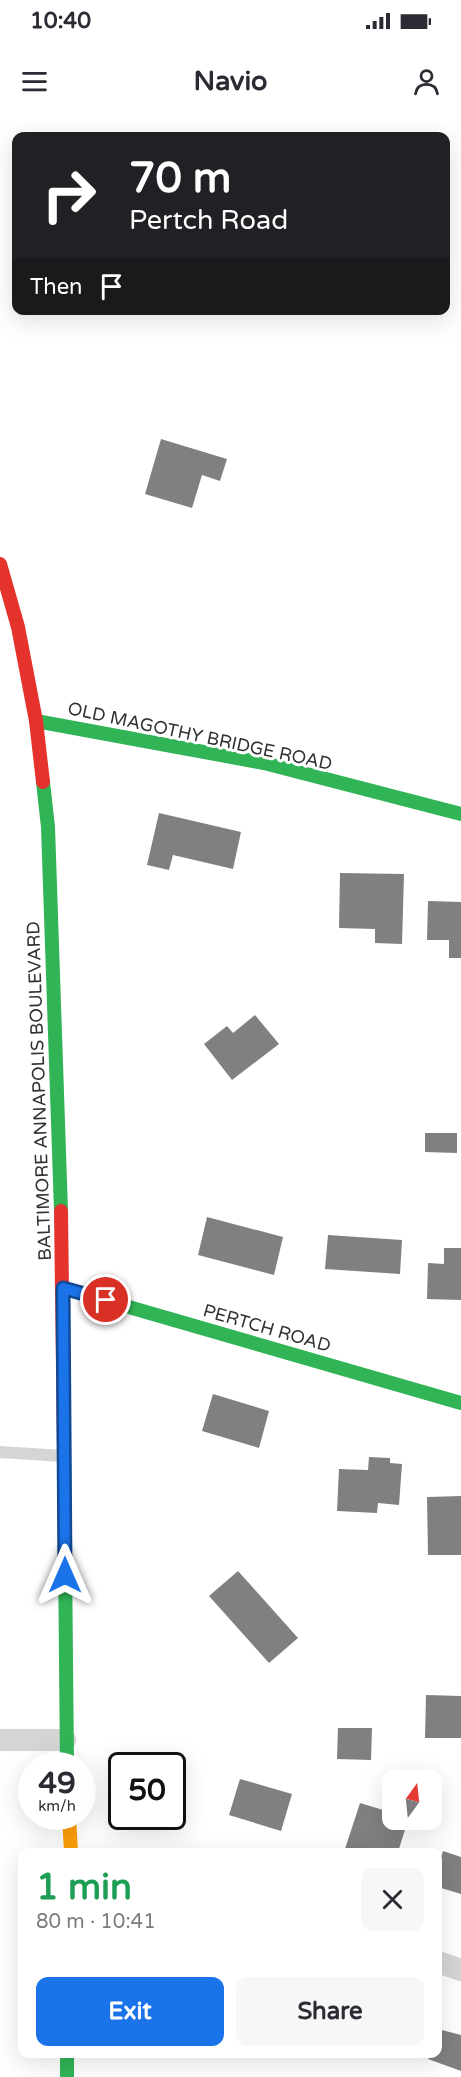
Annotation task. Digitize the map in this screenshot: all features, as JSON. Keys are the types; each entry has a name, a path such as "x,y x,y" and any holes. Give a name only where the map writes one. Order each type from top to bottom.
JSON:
{"main road":[{"name":"BALTIMORE ANNAPOLIS BOULEVARD","path":"0,564 18,627 36,721 48,827 63,1288 66,1752"},
{"name":"OLD MAGOTHY BRIDGE ROAD","path":"36,721 264,763 461,814"},
{"name":"PERTCH ROAD","path":"63,1288 461,1403"},
{"path":"70,1830 71,1848"},
{"path":"67,2058 67,2077"}],"street":[{"path":"0,1740 65,1740"},
{"path":"442,1963 461,1970"}],"lane":[{"path":"0,1452 64,1456"}],"building":[{"path":"161,439 227,459 220,481 202,475 192,508 145,494"},
{"path":"159,813 241,832 233,869 173,855 169,870 147,865"},
{"path":"340,873 404,874 402,944 375,943 375,929 339,928"},
{"path":"428,901 461,902 461,958 449,958 449,940 427,940"},
{"path":"255,1015 279,1044 232,1080 204,1044 227,1026 233,1033"},
{"path":"425,1133 457,1133 457,1153 425,1152"},
{"path":"207,1217 283,1237 274,1275 198,1255"},
{"path":"328,1235 402,1240 400,1274 325,1269"},
{"path":"444,1248 461,1248 461,1300 427,1299 428,1263 444,1264"},
{"path":"213,1394 269,1411 259,1448 202,1431"},
{"path":"369,1457 390,1458 390,1463 402,1464 399,1505 378,1503 377,1513 337,1511 339,1469 368,1470"},
{"path":"461,1496 461,1555 428,1555 427,1497"},
{"path":"238,1571 298,1638 269,1663 209,1596"},
{"path":"426,1695 461,1696 461,1738 425,1738"},
{"path":"338,1728 372,1728 371,1760 337,1759"},
{"path":"240,1779 292,1794 281,1831 229,1815"},
{"path":"360,1803 382,1810 382,1830 405,1830 399,1848 345,1848"},
{"path":"443,1851 461,1857 461,1894 442,1888"},
{"path":"442,2030 461,2035 461,2071 428,2059 442,2058"}],"traffic: fast":[{"path":"36,721 264,763 461,814"},
{"path":"43,782 48,827 61,1211"},
{"path":"63,1288 461,1403"},
{"path":"64,1448 67,1752"},
{"path":"67,2058 67,2077"}],"traffic: slow":[{"path":"70,1830 71,1848"}],"traffic: jam":[{"path":"0,564 18,627 36,721 43,782"},
{"path":"61,1211 64,1448"}],"route":[{"path":"65,1575 63,1288 106,1300"}]}
